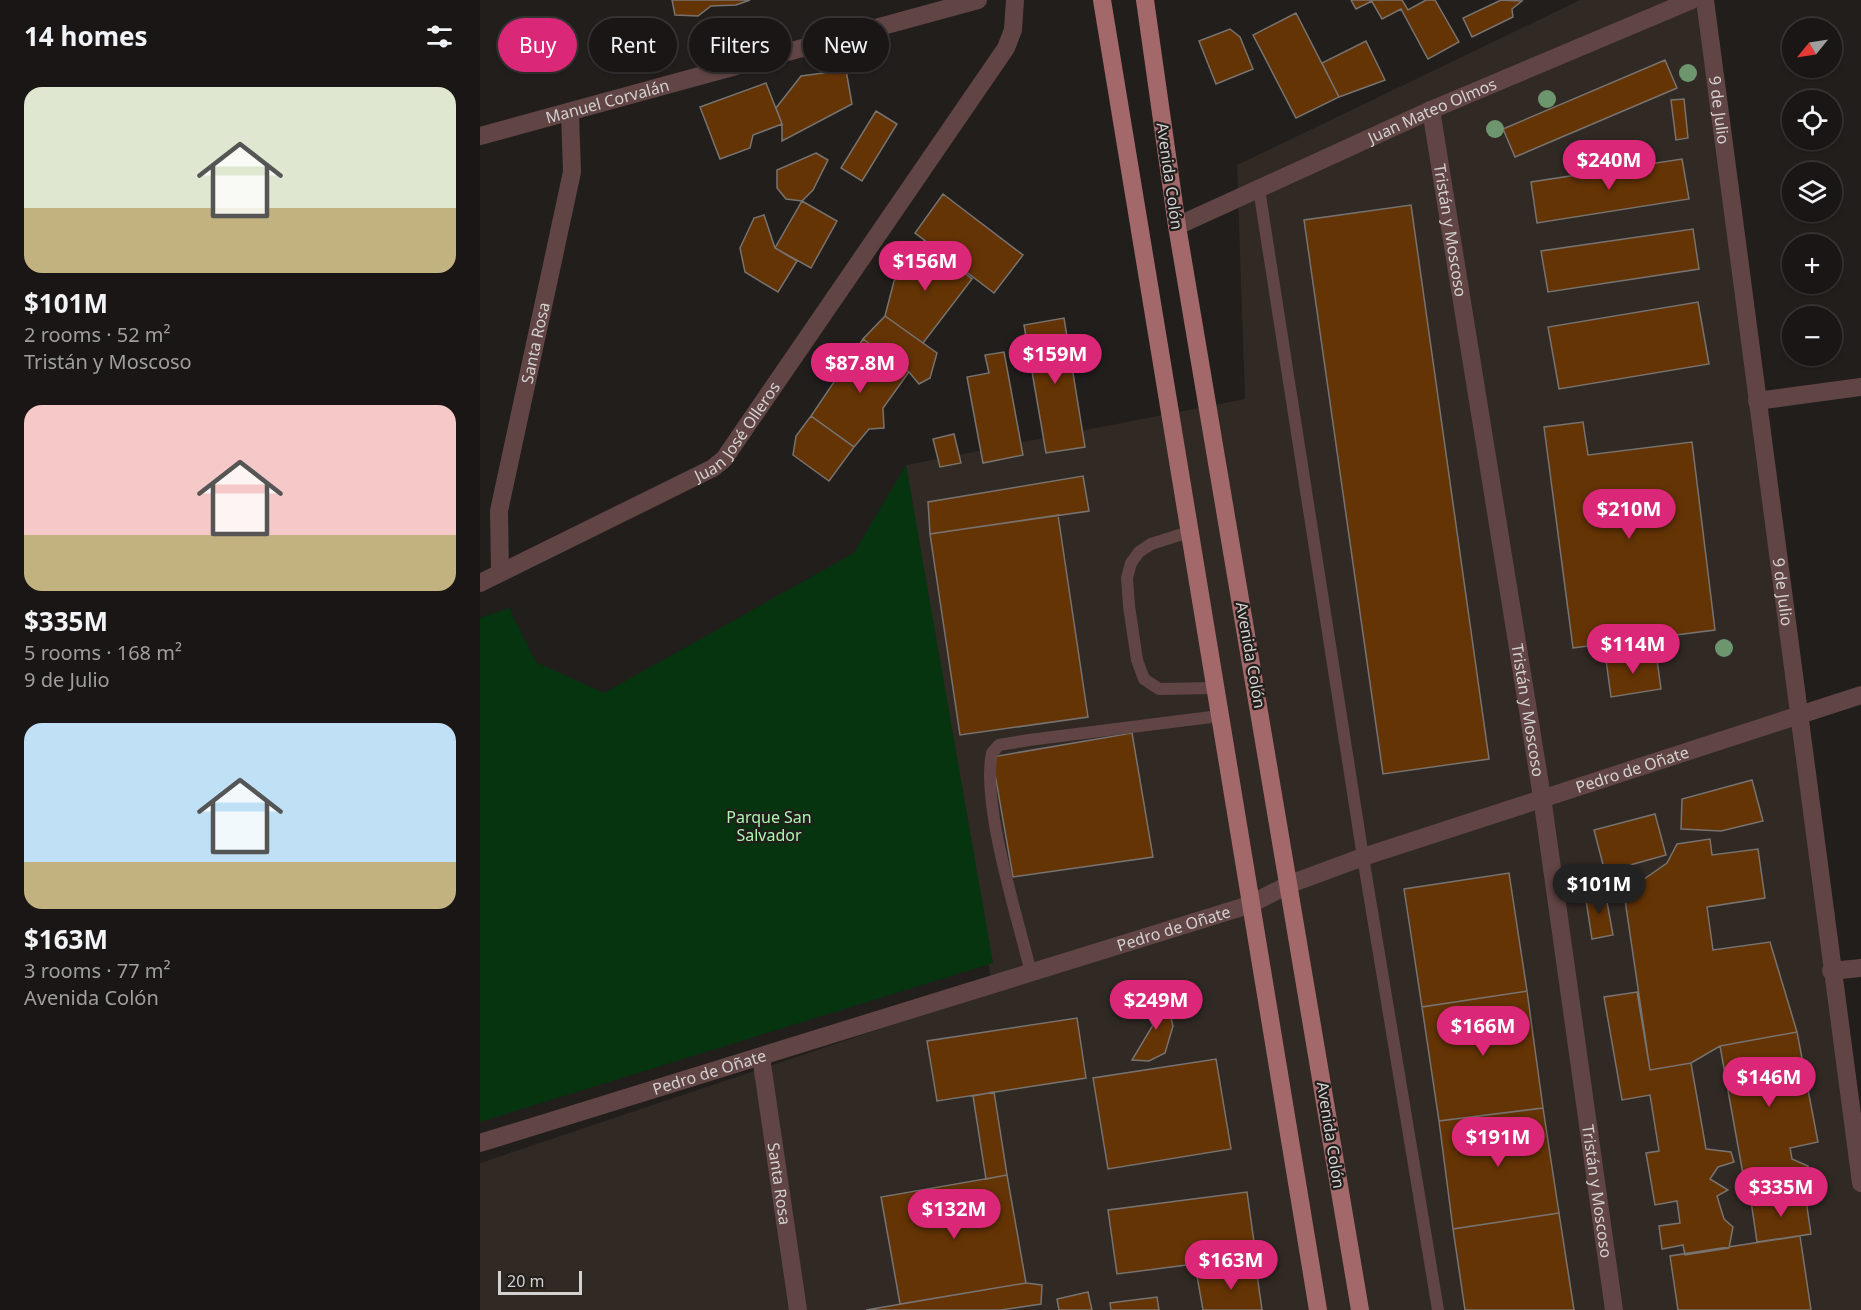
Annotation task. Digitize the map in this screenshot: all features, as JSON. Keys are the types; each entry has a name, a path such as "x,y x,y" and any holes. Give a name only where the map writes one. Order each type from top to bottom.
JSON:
{"main road":[{"path":"1102,0 1249,905 1318,1310"},
{"name":"Avenida Colón","path":"1145,0 1177,226 1360,1310"}],"street":[{"name":"Manuel Corvalán","path":"480,136 978,0"},
{"name":"Juan José Olleros","path":"480,584 713,468 724,459 1006,48 1013,30 1016,0"},
{"name":"Juan Mateo Olmos","path":"1177,226 1431,110 1692,0"},
{"name":"9 de Julio","path":"1705,0 1861,1179"},
{"name":"Tristán y Moscoso","path":"1431,110 1542,797 1614,1310"},
{"name":"Santa Rosa","path":"500,573 499,511 572,172 570,113"},
{"path":"1757,401 1861,387"},
{"name":"Pedro de Oñate","path":"480,1143 1249,905 1290,885 1363,857 1861,695"},
{"path":"1832,971 1861,968"},
{"name":"Santa Rosa","path":"761,1057 798,1310"}],"lane":[{"path":"1259,189 1363,857 1438,1310"},
{"path":"1189,532 1151,544 1139,552 1131,563 1127,578 1129,606 1144,679 1159,689 1214,688"},
{"path":"1031,973 996,824 990,781 992,753 999,746 1029,740 1219,716"}],"shaded area":[{"path":"1580,0 1697,0 1861,1158 1861,1310 480,1310 480,1163 993,991 906,465 1245,399 1237,165"}],"green space":[{"name":"Parque San Salvador","path":"906,465 993,963 480,1122 480,618 509,608 536,662 604,693 854,553"}],"building":[{"path":"672,0 750,0 736,5 711,6 698,16 675,15"},
{"path":"1351,0 1371,0 1372,1 1356,9"},
{"path":"1371,0 1402,0 1408,10 1426,0 1435,0 1459,42 1428,59 1401,9 1382,19"},
{"path":"1501,0 1522,1 1512,9 1513,17 1472,37 1463,18"},
{"path":"1296,13 1339,97 1296,118 1253,35"},
{"path":"1230,29 1240,37 1253,69 1216,84 1199,41"},
{"path":"1366,41 1385,80 1339,97 1322,63"},
{"path":"1665,60 1677,88 1515,157 1503,129"},
{"path":"846,72 852,104 782,141 782,124 776,108 801,76"},
{"path":"766,83 782,124 753,135 750,148 720,159 700,107"},
{"path":"1684,99 1688,138 1676,140 1671,100"},
{"path":"876,111 897,124 862,181 841,168"},
{"path":"816,153 828,160 813,190 802,201 786,199 777,188 777,170"},
{"path":"1682,159 1689,199 1537,223 1531,182"},
{"path":"943,194 1023,255 994,293 915,233"},
{"path":"802,201 837,221 811,268 775,248"},
{"path":"1411,205 1489,759 1383,774 1304,220"},
{"path":"764,215 775,248 797,261 778,292 745,272 740,248 754,218"},
{"path":"1693,229 1699,269 1548,292 1541,251"},
{"path":"924,241 972,279 923,343 885,316 894,281"},
{"path":"1698,302 1709,364 1559,389 1548,327"},
{"path":"885,316 937,353 930,378 919,384 909,372 863,339"},
{"path":"1064,318 1085,447 1046,453 1024,325"},
{"path":"863,339 909,372 883,408 884,428 869,429 854,447 811,416"},
{"path":"1004,352 1023,455 983,463 967,377 989,373 985,355"},
{"path":"811,416 854,447 829,481 793,455 796,436"},
{"path":"1583,422 1588,455 1692,442 1715,630 1573,648 1544,427"},
{"path":"954,434 961,463 940,467 933,439"},
{"path":"1083,476 1089,511 930,534 928,502"},
{"path":"1058,515 1088,717 960,735 930,534"},
{"path":"1656,653 1661,689 1611,697 1606,660"},
{"path":"1132,733 1153,857 1013,877 992,757"},
{"path":"1752,780 1763,821 1721,831 1681,829 1682,799"},
{"path":"1655,814 1666,855 1605,872 1594,830"},
{"path":"1710,839 1712,855 1758,849 1765,898 1707,907 1713,950 1770,942 1797,1032 1720,1046 1691,1063 1650,1070 1624,893 1667,863 1677,844"},
{"path":"1509,873 1527,991 1422,1007 1404,889"},
{"path":"1605,891 1613,935 1592,939 1585,894"},
{"path":"1527,991 1543,1108 1439,1121 1422,1007"},
{"path":"1637,992 1650,1070 1691,1063 1706,1149 1731,1152 1734,1162 1718,1167 1710,1179 1728,1190 1717,1196 1724,1219 1733,1227 1729,1248 1685,1255 1683,1245 1662,1249 1659,1226 1680,1223 1677,1201 1655,1205 1646,1153 1659,1151 1650,1095 1622,1100 1604,997"},
{"path":"1161,995 1168,1006 1173,1026 1165,1053 1149,1061 1132,1060 1153,1025 1143,1008"},
{"path":"1077,1018 1086,1078 937,1101 927,1041"},
{"path":"1797,1032 1818,1142 1790,1148 1792,1159 1808,1166 1811,1179 1746,1191 1720,1046"},
{"path":"1216,1059 1231,1149 1108,1169 1093,1078"},
{"path":"994,1092 1007,1175 986,1179 973,1096"},
{"path":"1543,1108 1559,1213 1453,1229 1439,1121"},
{"path":"1007,1175 1026,1283 900,1304 881,1197"},
{"path":"1247,1192 1256,1256 1117,1274 1108,1210"},
{"path":"1805,1193 1811,1234 1757,1242 1751,1201"},
{"path":"1559,1213 1574,1310 1465,1310 1453,1229"},
{"path":"1800,1236 1811,1310 1678,1310 1670,1256"},
{"path":"1256,1267 1262,1310 1203,1310 1197,1276"},
{"path":"1026,1283 1042,1285 1041,1304 1001,1310 866,1310"},
{"path":"1088,1292 1092,1310 1059,1310 1057,1299"},
{"path":"1157,1297 1159,1310 1111,1310 1110,1303"}]}
